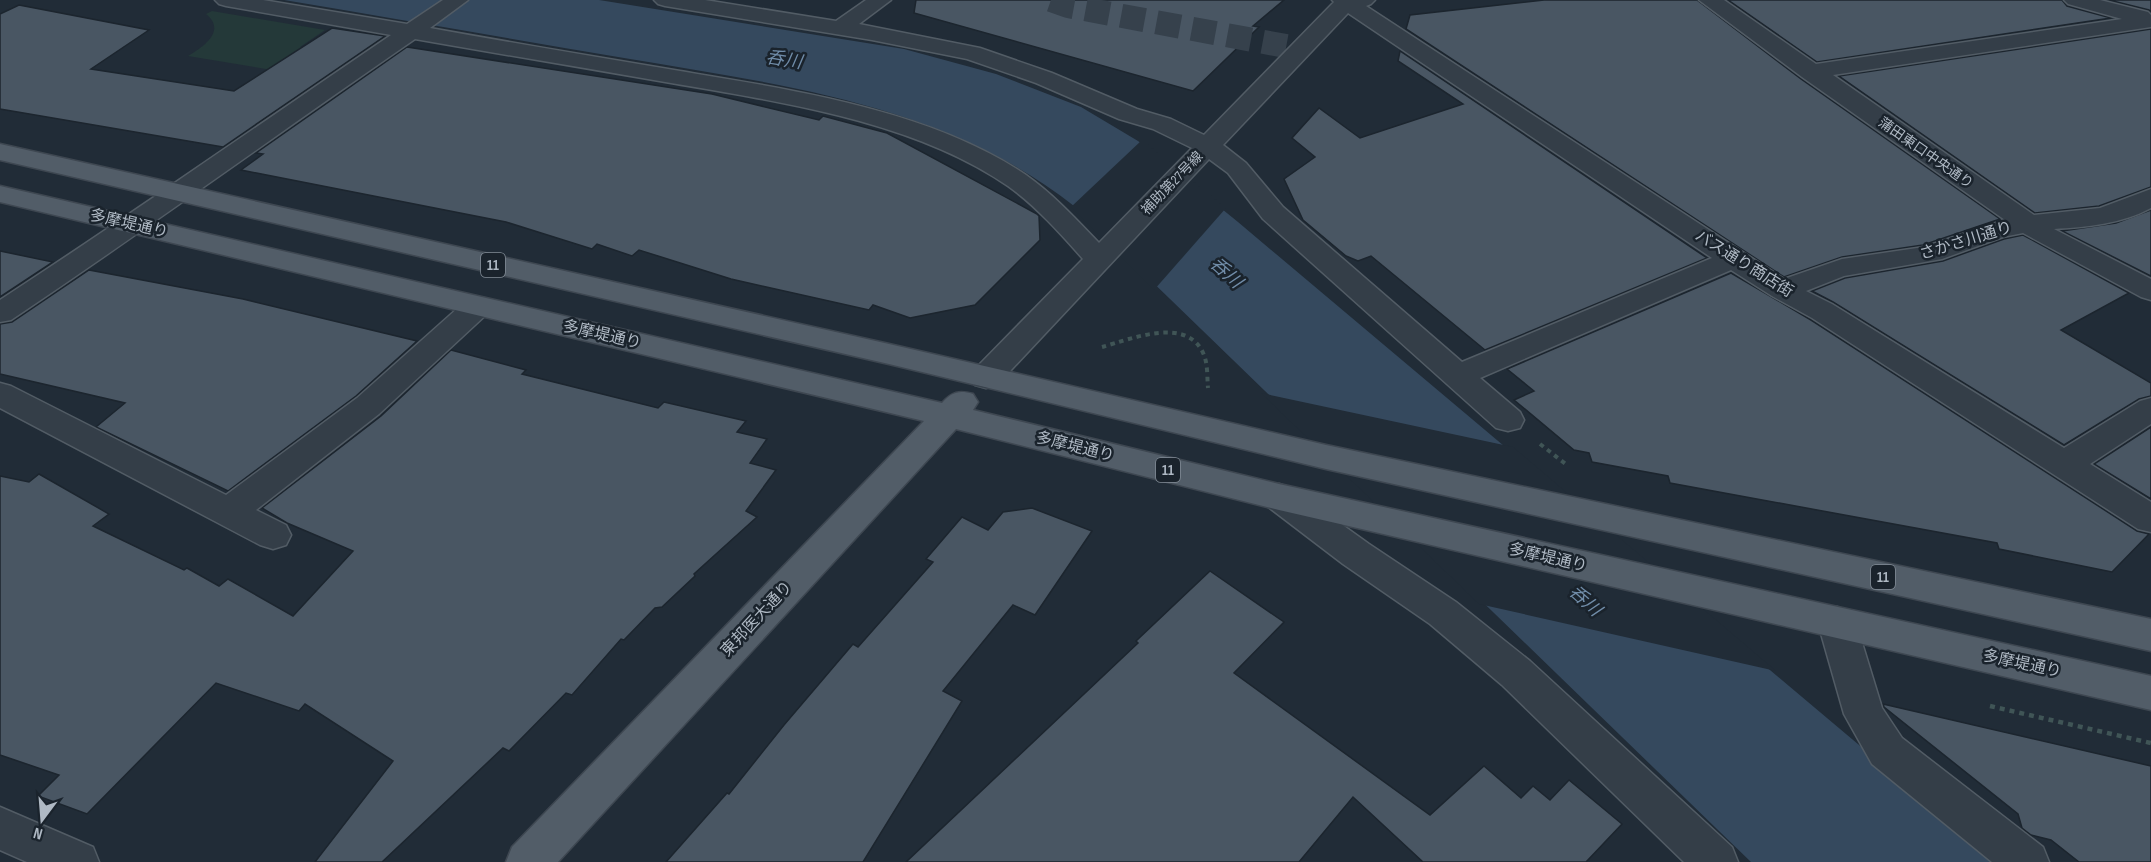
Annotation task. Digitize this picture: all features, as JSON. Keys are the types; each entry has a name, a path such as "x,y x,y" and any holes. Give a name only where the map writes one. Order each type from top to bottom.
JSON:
{"main road":[{"name":"11","path":"0,152 1326,457 2151,635"},
{"name":"多摩堤通り","path":"0,194 949,416 1387,522 2151,693"},
{"name":"東邦医大通り","path":"528,862 986,377"}],"street":[{"path":"226,0 415,30 797,98 858,114 940,143 1016,180 1103,256"},
{"path":"0,314 134,225 175,193 457,0"},
{"path":"665,0 739,5 840,28 940,45 1009,64 1128,114 1162,124 1208,146 1237,168 1273,213 1508,420"},
{"path":"840,28 880,0"},
{"name":"蒲田東口中央通り","path":"1710,0 2046,236 2151,291"},
{"path":"2075,0 2151,21"},
{"name":"補助第27号線","path":"986,377 1351,1"},
{"name":"バス通り商店街","path":"1351,1 1733,259 1782,290 1822,311 2151,519"},
{"path":"1810,72 2151,21"},
{"name":"さかさ川通り","path":"1782,290 1820,274 1843,268 1930,254 1995,230 2118,214 2151,197"},
{"path":"1457,376 1733,259"},
{"path":"229,512 368,406 478,306"},
{"path":"0,394 273,535"},
{"path":"2064,464 2151,409"},
{"path":"1280,497 1356,554 1443,613 1516,673 1716,862"},
{"path":"1837,624 1864,714 1887,751 2027,862"},
{"path":"0,828 76,862"}],"path":[{"path":"1102,347 1159,332 1179,333 1201,348 1209,391"},
{"path":"1508,420 1573,470"}],"green space":[{"path":"212,11 325,30 300,47 352,56 320,78 188,56 210,38 214,26 206,14"}],"water":[{"name":"呑川","path":"284,0 599,0 904,49 996,74 1081,107 1138,141 1238,222 1998,862 1751,862 1074,206 1024,171 971,144 917,121 802,90"}],"pier":[{"path":"1142,140 1226,208 1154,290 1071,207"},
{"path":"1261,393 1513,447 1776,671 1479,604"}],"building":[{"path":"916,0 1284,0 1253,26 1259,27 1193,91 914,13"},
{"path":"1544,0 1697,0 1801,79 2000,219 1923,245 1842,257 1784,277 1406,29 1410,15"},
{"path":"1728,0 2062,0 2067,6 2111,18 1817,62"},
{"path":"2109,0 2151,0 2151,12 2149,10"},
{"path":"19,5 149,30 91,69 234,91 332,28 385,36 223,147 0,109 0,14"},
{"path":"2151,29 2151,187 2099,206 2035,213 1839,76"},
{"path":"407,47 712,94 819,120 823,116 887,133 1037,214 1040,240 975,305 910,318 873,305 869,310 731,279 639,250 632,256 597,244 592,249 506,222 241,170 263,154 256,153"},
{"path":"1400,51 1707,258 1485,350 1371,256 1358,261 1346,256 1303,220 1284,179 1315,157 1292,138 1319,108 1360,138 1463,104 1398,61"},
{"path":"2151,210 2151,276 2062,231 2116,223"},
{"path":"2023,235 2129,293 2061,330 2151,383 2151,396 2139,399 2064,445 1812,291 1845,278 1943,261 2004,239"},
{"path":"0,251 53,262 0,297"},
{"path":"89,270 243,299 417,341 356,396 228,491 96,427 125,403 0,374 0,324 12,322"},
{"path":"1731,273 1811,320 2137,531 2149,534 2112,572 1999,549 1997,543 1670,483 1668,476 1592,462 1589,453 1574,450 1514,400 1534,391 1507,369"},
{"path":"451,350 526,370 522,374 658,408 664,402 746,421 737,432 767,439 750,463 776,470 746,511 757,517 694,574 695,576 662,607 655,608 624,640 621,639 572,695 566,693 509,751 503,748 382,862 315,862 393,761 305,704 299,711 216,683 87,814 38,796 59,775 0,755 0,476 29,482 39,474 109,514 93,526 184,570 187,568 219,586 228,579 293,616 353,551 287,523 262,508 381,416"},
{"path":"2151,427 2151,499 2094,464"},
{"path":"1032,508 1092,531 1035,615 1013,605 943,691 962,701 863,862 666,862 727,793 729,794 853,644 858,647 933,562 926,559 962,517 988,530 1003,512"},
{"path":"1210,571 1284,622 1234,673 1430,815 1484,766 1521,798 1533,786 1550,800 1569,780 1622,824 1586,862 1423,862 1353,797 1299,862 906,862 1138,643 1136,641"},
{"path":"1883,704 2151,766 2151,862 2079,862 2051,840 2031,835 2022,828 2018,814"}],"tunnel":[{"path":"1051,0 1068,6 1302,49"}]}
